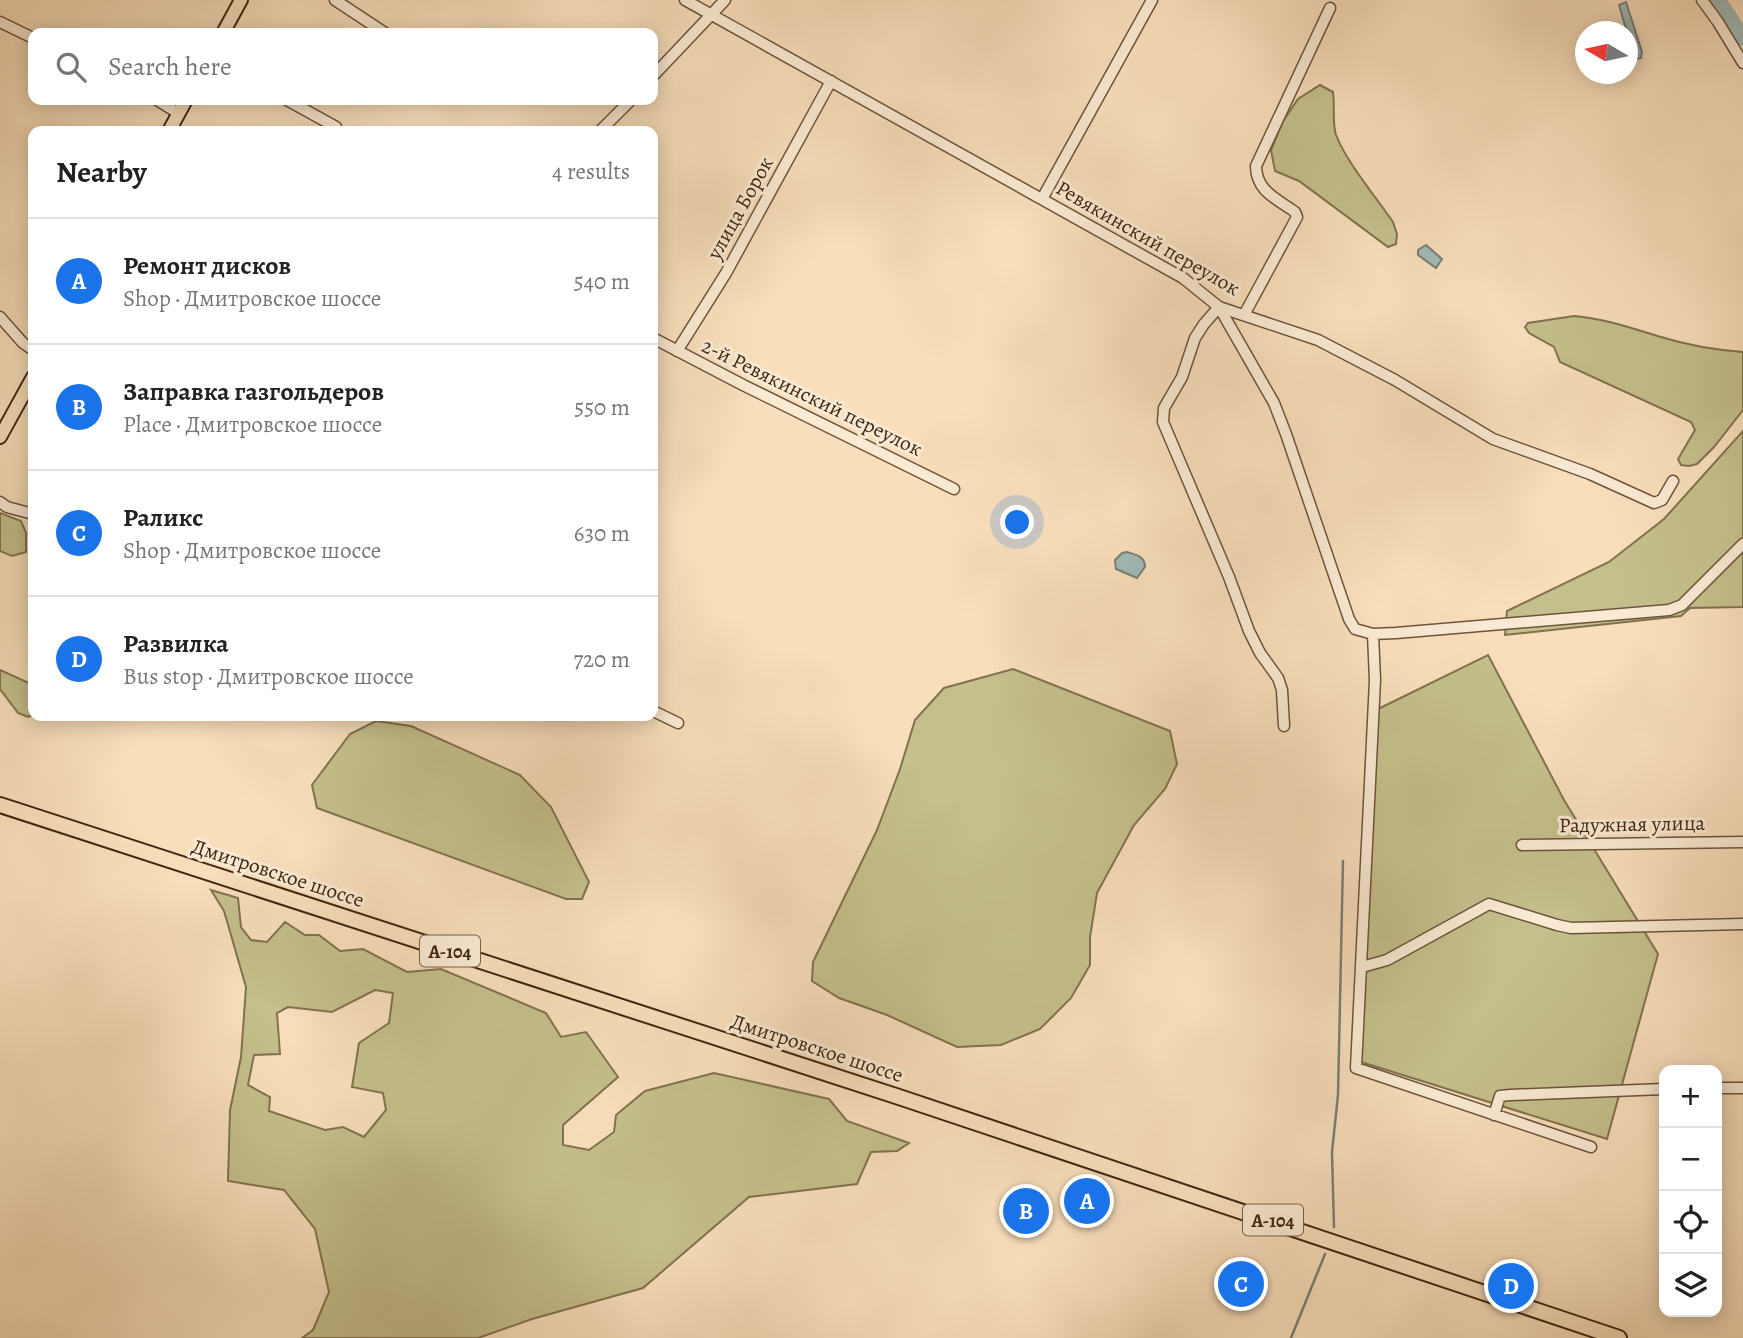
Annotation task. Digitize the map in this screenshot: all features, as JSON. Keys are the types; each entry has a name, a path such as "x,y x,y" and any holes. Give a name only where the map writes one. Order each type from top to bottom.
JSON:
{"highway":[{"name":"Дмитровское шоссе","path":"0,805 899,1097 1619,1338"}],"main road":[{"path":"226,28 241,0"},
{"path":"172,126 183,105"},
{"path":"2,428 28,385"}],"street":[{"path":"335,0 377,28"},
{"name":"Ревякинский переулок","path":"685,0 1183,278 1219,307 1318,340 1395,380 1493,439 1590,474 1654,503 1662,500 1672,481"},
{"path":"658,71 725,0"},
{"path":"1042,199 1152,0"},
{"path":"1702,0 1743,63"},
{"path":"1244,315 1297,217 1295,212 1262,188 1256,177 1256,166 1330,8"},
{"path":"0,22 28,36"},
{"name":"улица Борок","path":"677,351 726,274 831,81"},
{"path":"166,105 178,113"},
{"path":"296,105 334,126"},
{"path":"605,126 626,105"},
{"path":"1284,726 1282,690 1278,678 1260,653 1249,631 1163,422 1164,408 1182,377 1195,338 1219,307 1274,403 1349,619 1355,629 1373,634 1669,610 1682,605 1743,544"},
{"path":"0,317 28,346"},
{"name":"2-й Ревякинский переулок","path":"658,341 954,489"},
{"path":"0,502 7,507 28,513"},
{"path":"1373,634 1375,680 1356,1068 1591,1147"},
{"path":"658,713 678,723"},
{"name":"Радужная улица","path":"1521,845 1743,842"},
{"path":"1362,967 1387,960 1489,904 1571,928 1743,924"},
{"path":"1722,1088 1743,1088"},
{"path":"1494,1115 1500,1096 1659,1089"}],"shaded area":[{"path":"1320,85 1333,92 1336,135 1354,168 1393,222 1397,234 1396,244 1388,247 1299,181 1275,171 1271,150 1283,121 1298,99"},
{"path":"1574,316 1608,322 1691,345 1743,352 1743,410 1697,464 1681,465 1678,459 1695,430 1691,422 1560,362 1554,347 1529,333 1525,327 1528,323"},
{"path":"1743,431 1743,607 1690,608 1681,616 1505,635 1507,611 1609,562 1664,519"},
{"path":"0,513 21,521 26,533 26,552 12,556 0,551"},
{"path":"1488,655 1564,800 1658,954 1607,1139 1358,1061 1372,712"},
{"path":"1013,669 1170,731 1177,764 1165,789 1134,825 1097,893 1090,937 1090,965 1071,998 1040,1029 1001,1045 957,1047 887,1015 839,998 812,981 813,962 877,830 915,720 944,688"},
{"path":"0,670 28,683 28,717 18,713 0,689"},
{"path":"376,721 411,726 520,775 551,807 589,882 582,899 566,899 317,808 312,785 350,734"},
{"path":"211,890 238,898 241,927 251,940 267,942 285,922 305,935 319,935 340,951 363,949 407,972 441,969 546,1013 561,1037 586,1032 618,1077 563,1125 563,1145 589,1150 614,1132 616,1115 645,1091 714,1073 829,1099 847,1121 909,1143 897,1151 871,1152 857,1184 749,1197 643,1288 532,1319 478,1338 302,1338 313,1330 329,1292 315,1229 284,1190 228,1181 230,1110 241,1057 246,987 224,911","holes":["375,990 393,993 389,1023 359,1043 352,1087 383,1093 386,1110 364,1137 343,1127 325,1130 269,1111 270,1097 248,1085 254,1055 280,1054 277,1013 288,1007 332,1012"]}],"water":[{"path":"1626,2 1632,21 1624,21 1619,5"},
{"path":"1638,40 1642,52 1641,58 1638,59"},
{"path":"1426,245 1442,259 1436,268 1418,255 1418,250"},
{"path":"1127,552 1139,556 1145,563 1137,578 1116,569 1115,560"}],"waterway":[{"path":"1718,0 1743,38"},
{"path":"1334,1227 1332,1152 1338,1095 1343,861"},
{"path":"1291,1338 1325,1254"}],"place":[{"name":"Ремонт дисков","path":"1087,1201"},
{"name":"Заправка газгольдеров","path":"1026,1211"},
{"name":"Раликс","path":"1241,1284"},
{"name":"Развилка","path":"1511,1286"}]}
